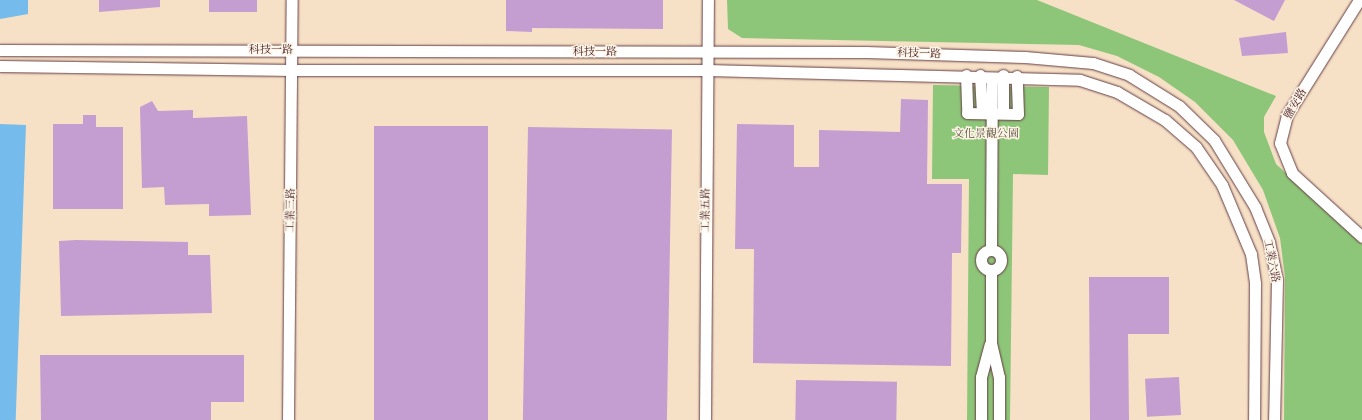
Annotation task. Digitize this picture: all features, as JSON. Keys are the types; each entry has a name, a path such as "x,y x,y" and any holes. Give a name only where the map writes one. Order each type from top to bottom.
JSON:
{"street":[{"name":"工業三路","path":"288,420 293,70 292,0"},
{"name":"工業五路","path":"705,420 707,70 709,52 708,0"},
{"name":"鹽安路","path":"1359,0 1288,115 1280,143 1292,173 1362,236"},
{"name":"科技一路","path":"0,50 866,52 1025,57 1093,63 1129,75 1179,106"},
{"name":"科技一路","path":"0,66 293,70 707,70 1004,75 1080,80 1117,92 1165,120"},
{"path":"980,74 992,113"},
{"path":"966,75 967,113 1018,114 1018,76"},
{"path":"992,113 1004,75"},
{"path":"981,420 981,377 990,343 991,270 1000,265 1001,258 991,250 992,82"},
{"name":"工業六路","path":"1179,106 1214,140 1255,207 1269,242 1277,280 1274,420"},
{"name":"工業六路","path":"1165,120 1196,147 1222,185 1251,254 1255,284 1254,420"},
{"path":"990,343 999,377 999,420"}],"green space":[{"path":"727,0 1037,0 1276,96 1264,117 1264,132 1276,164 1362,244 1362,420 1284,420 1285,277 1280,238 1263,190 1233,140 1195,102 1159,77 1117,56 1079,45 742,38 728,29"},
{"name":"文化景觀公園","path":"933,85 1049,87 1048,175 1013,174 1010,420 967,420 969,179 932,179"}],"water":[{"path":"0,0 28,0 28,14 0,19"},
{"path":"0,124 26,125 16,420 0,420"}],"building":[{"path":"99,0 160,0 160,7 99,12"},
{"path":"209,0 257,0 257,12 209,12"},
{"path":"506,0 663,0 663,29 532,28 532,32 506,31"},
{"path":"1234,0 1285,0 1274,21"},
{"path":"1286,32 1288,53 1242,56 1239,38"},
{"path":"901,99 928,100 927,184 962,184 961,253 952,253 951,366 753,363 754,249 735,249 737,124 794,125 794,167 819,167 819,130 900,132"},
{"path":"152,101 158,111 193,110 193,118 247,116 251,215 209,216 209,204 165,205 164,187 142,188 140,107"},
{"path":"83,115 96,115 96,127 123,127 123,209 53,209 53,124 83,124"},
{"path":"374,126 488,126 488,420 374,420"},
{"path":"528,127 672,130 667,420 523,420"},
{"path":"59,241 188,242 188,255 210,255 212,313 61,316"},
{"path":"1089,277 1169,277 1169,334 1128,334 1129,420 1090,420"},
{"path":"40,355 244,355 244,402 211,402 211,420 41,420"},
{"path":"1179,377 1181,415 1147,417 1145,379"},
{"path":"796,380 897,382 896,420 795,420"}]}
